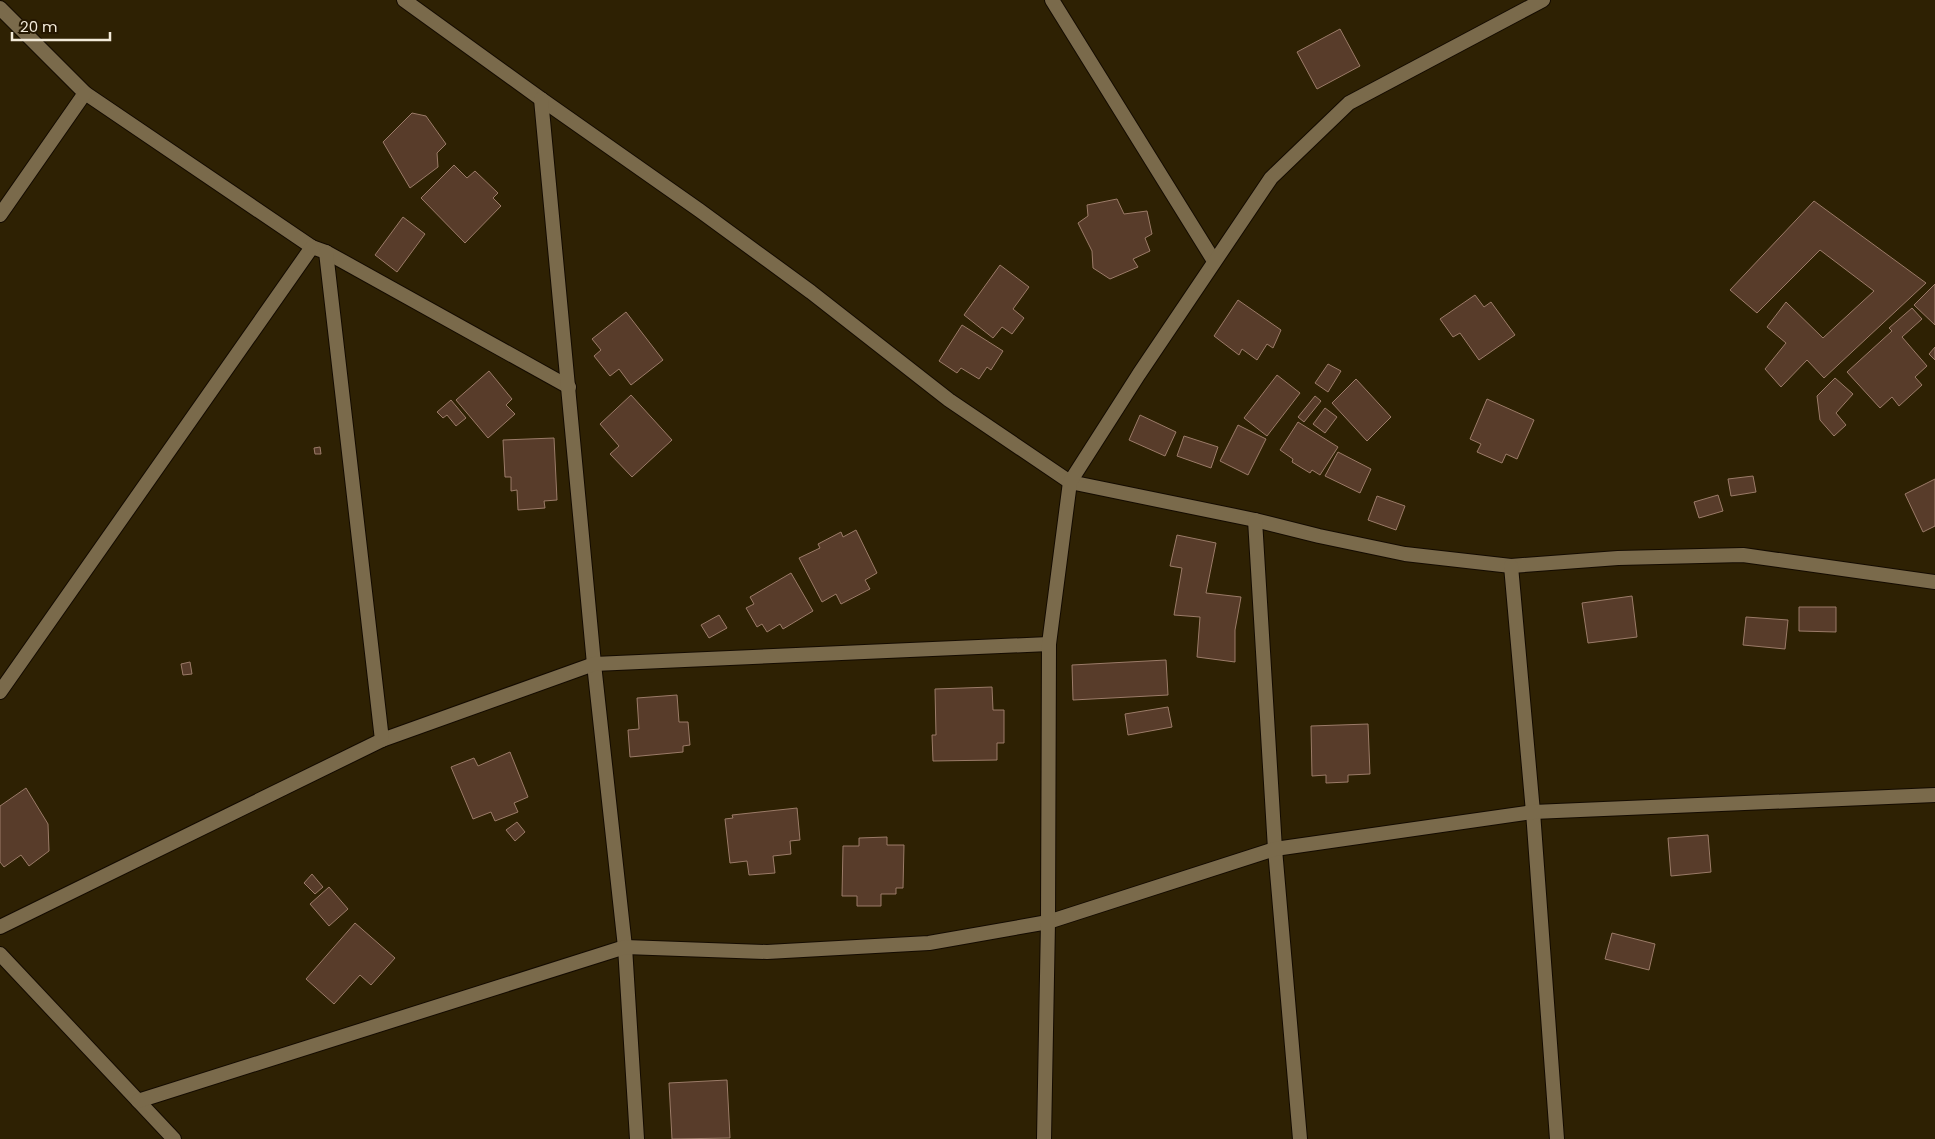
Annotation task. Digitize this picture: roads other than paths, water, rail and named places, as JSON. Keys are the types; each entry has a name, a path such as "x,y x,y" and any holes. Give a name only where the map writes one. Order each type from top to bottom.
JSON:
{"street":[{"path":"404,0 811,292 950,400 1070,482 1255,520 1405,554 1511,566 1618,558 1743,555 1935,582"},
{"path":"1052,0 1214,261"},
{"path":"1044,1139 1048,922 1049,644 1070,482 1139,374 1271,178 1350,102 1543,0"},
{"path":"0,8 85,93 319,250 569,387"},
{"path":"0,215 85,93"},
{"path":"541,99 594,664 625,947 637,1139"},
{"path":"0,692 319,250"},
{"path":"319,250 382,740"},
{"path":"1255,520 1275,849 1300,1139"},
{"path":"1511,566 1534,812 1556,1139"},
{"path":"0,927 382,740 594,664 1049,644"},
{"path":"138,1102 625,947 767,952 929,943 1048,922 1275,849 1534,812 1935,795"},
{"path":"0,954 174,1139"}]}
